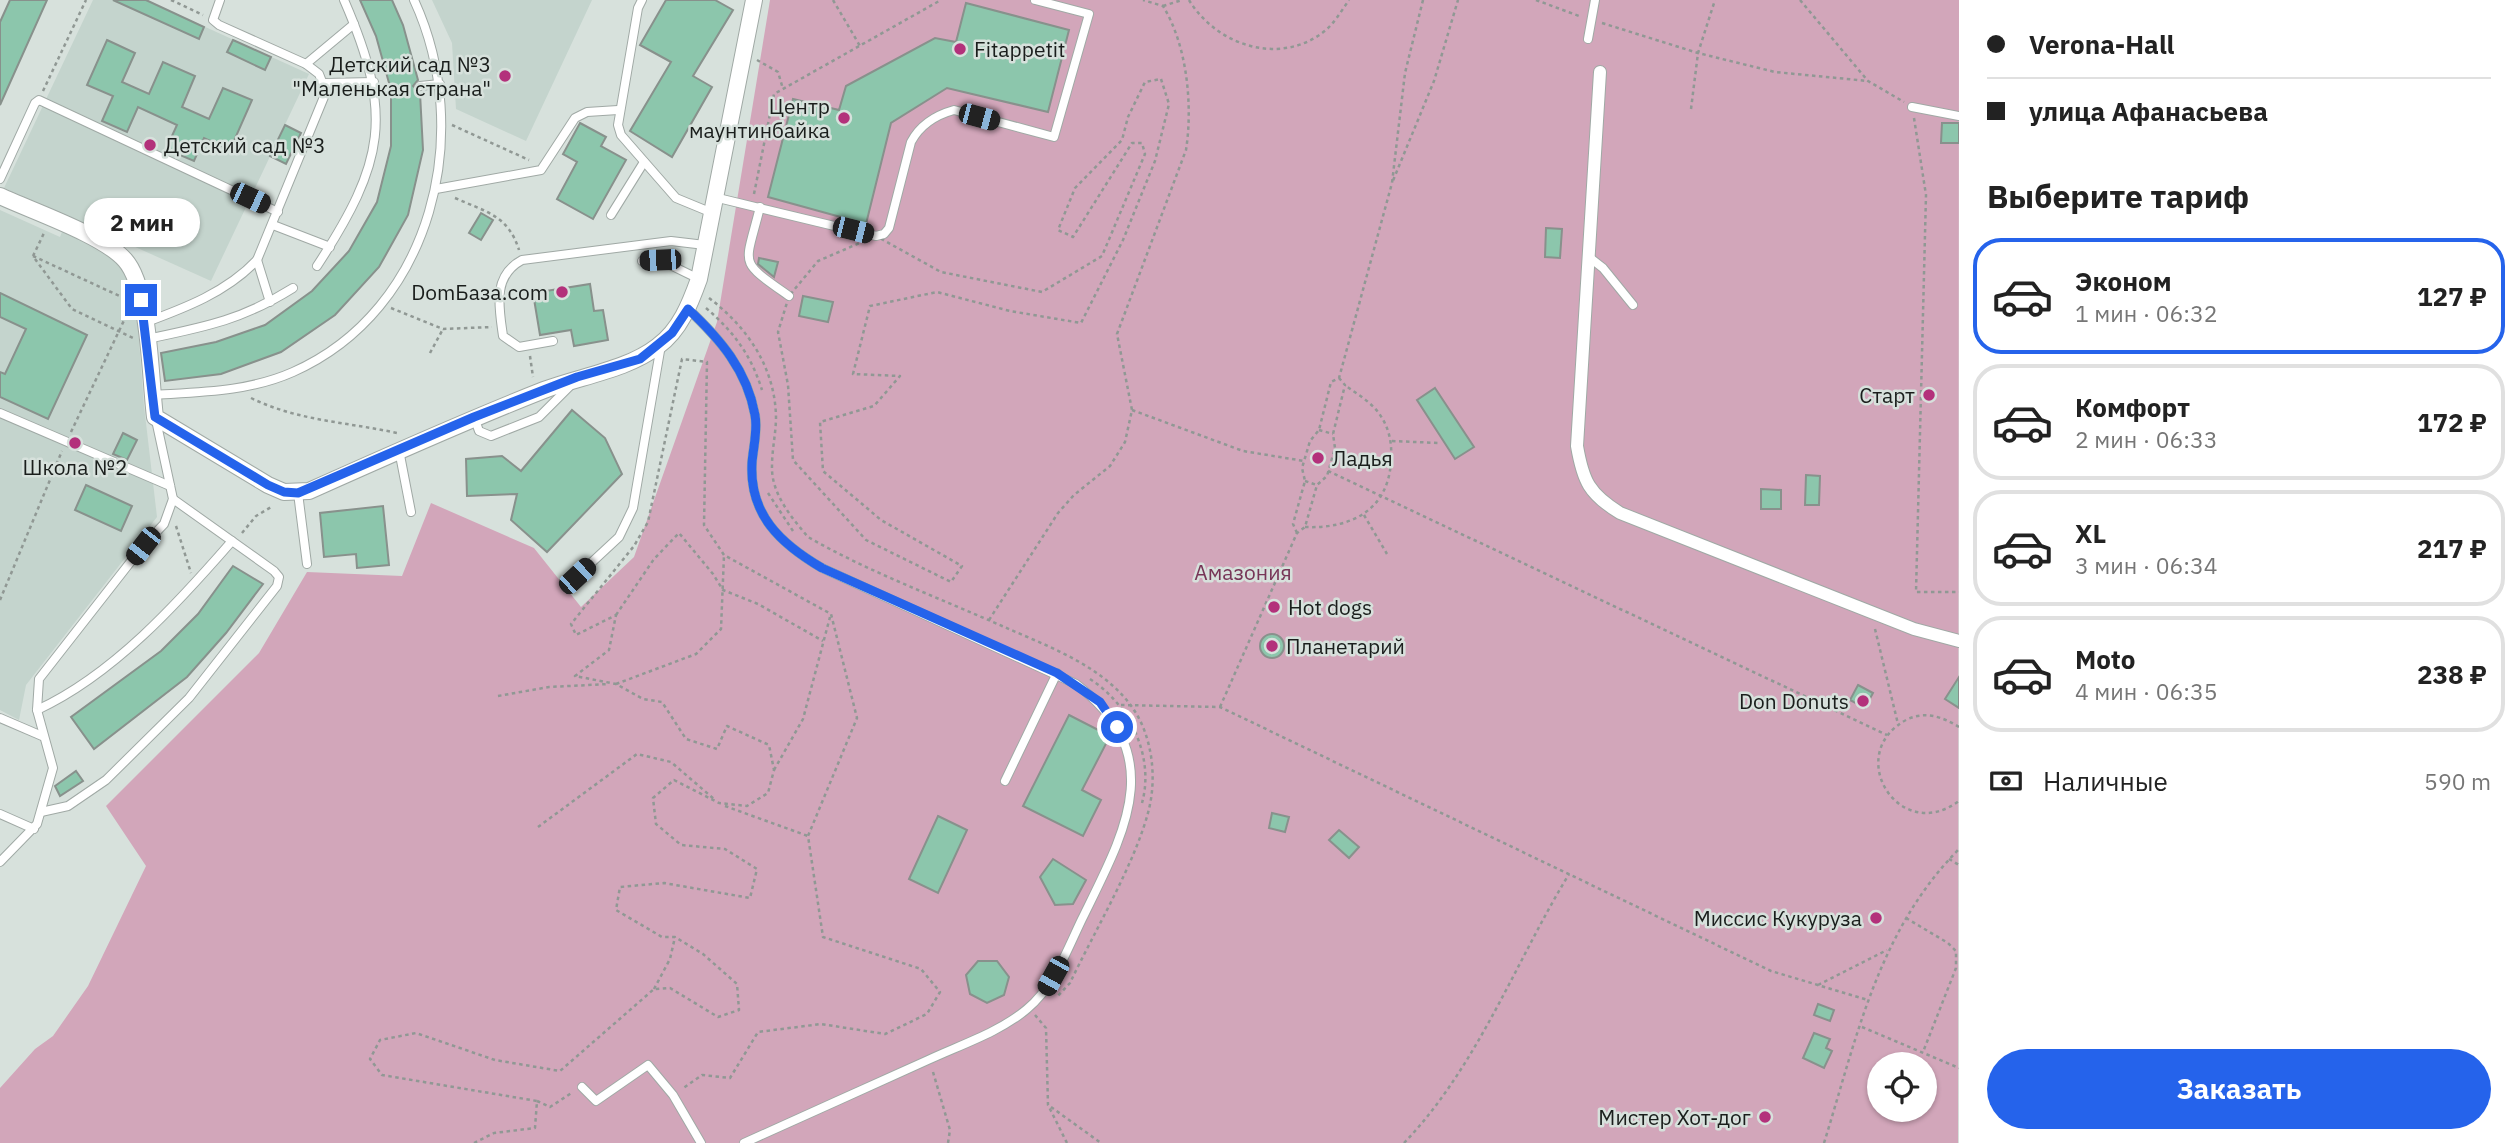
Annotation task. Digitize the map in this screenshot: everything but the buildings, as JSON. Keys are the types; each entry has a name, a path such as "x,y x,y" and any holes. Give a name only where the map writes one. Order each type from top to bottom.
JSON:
{"street":[{"path":"0,196 94,239 124,258 137,280 146,331 155,417 268,485 284,492 298,493 535,393 577,377 640,359 661,345 690,303 699,279 754,0"},
{"path":"1600,72 1577,446 1581,471 1594,494 1620,513 1914,629 1959,641"}],"lane":[{"path":"220,0 213,20 306,64 324,83 390,89"},
{"path":"317,266 351,215 368,170 376,127 375,86 344,0"},
{"path":"152,395 235,390 292,373 332,351 380,303 400,277 418,240 436,189 443,147 440,84 426,26 414,0"},
{"path":"642,0 638,8 618,110 621,135 676,198 712,204 756,206 876,236 884,234 889,228 911,142 918,129 943,113 954,110 1054,137 1089,15 1035,0"},
{"path":"1588,39 1595,0"},
{"path":"306,64 354,24"},
{"path":"146,331 245,272 257,260 323,102 324,83"},
{"path":"420,86 440,84"},
{"path":"0,178 35,103 39,100 278,212"},
{"path":"1912,107 1959,116"},
{"path":"436,189 545,167 575,118 587,112 618,110"},
{"path":"611,215 644,162"},
{"path":"756,206 747,260 750,269 789,296"},
{"path":"273,225 330,247"},
{"path":"553,341 519,347 508,342 502,327 498,293 503,278 512,266 522,260 671,242 705,245"},
{"path":"1589,257 1603,268 1633,305"},
{"path":"257,260 270,302"},
{"path":"642,261 660,260 699,279"},
{"path":"146,331 218,325 270,302 293,288"},
{"path":"690,303 722,341 749,391 756,418 752,484 774,533 794,551 822,568 1057,673 1100,702 1117,727 1130,759 1132,796 1126,825 1060,964 1046,989 1028,1009 1010,1021 744,1143"},
{"path":"577,576 619,537 633,508 661,345"},
{"path":"474,417 479,431 491,436 539,417 577,377"},
{"path":"0,413 170,486"},
{"path":"0,862 3,853 34,829 53,768 50,748 42,736 37,710 36,687 39,679 143,546 164,524 171,510 173,499 155,417"},
{"path":"400,450 411,512"},
{"path":"298,493 307,564"},
{"path":"41,812 68,806 106,780 188,698 277,586 279,578 274,571 173,499"},
{"path":"37,710 87,679 141,637 163,617 232,541"},
{"path":"1004,781 1057,673"},
{"path":"0,718 42,736"},
{"path":"0,814 34,829"},
{"path":"582,1087 596,1101 648,1065 673,1095 701,1143"}],"path":[{"path":"39,100 86,0"},
{"path":"171,0 213,20"},
{"path":"833,0 860,47"},
{"path":"756,206 774,94 941,0"},
{"path":"1143,0 1163,6 1182,0"},
{"path":"1189,0 1208,25 1224,37 1240,44 1272,49 1312,40 1327,29 1349,0"},
{"path":"1392,183 1405,73 1423,0"},
{"path":"1339,379 1392,183 1434,81 1458,0"},
{"path":"1536,0 1698,53 1775,72 1868,82"},
{"path":"1691,109 1698,53 1715,0"},
{"path":"1800,0 1868,82 1912,107 1926,195 1916,592 1959,592"},
{"path":"989,620 1058,513 1119,455 1132,410 1117,334 1186,150 1189,131 1182,53 1174,23 1163,6"},
{"path":"743,53 778,72 783,89"},
{"path":"1161,79 1169,104 1155,161 1123,240 1081,323 1010,311 937,292 870,306 853,374 900,376 874,406 820,422 823,471 881,520 962,566 951,582 866,540 793,460 788,385 778,332 789,296 818,261 876,236 941,272 1042,292 1102,256 1145,154 1142,143 1132,143 1073,237 1058,230 1075,188 1122,140 1128,117 1145,82 1161,79"},
{"path":"443,121 545,167"},
{"path":"436,189 500,218 512,230 517,245"},
{"path":"33,256 45,230"},
{"path":"33,256 72,309 139,340 146,331"},
{"path":"0,600 66,443 132,302 33,256"},
{"path":"380,303 443,330 502,327"},
{"path":"690,303 741,342 754,364 763,394"},
{"path":"430,353 443,330"},
{"path":"529,345 535,393"},
{"path":"616,615 576,635 571,624 634,547 648,522 682,359 707,362 704,525 724,555 831,614 857,718 808,836 823,937 921,969 940,992 927,1014 885,1034 821,1024 758,1032 730,1078 702,1075 673,1095"},
{"path":"1220,707 1297,533 1305,527 1342,524 1364,514 1383,497 1391,467 1392,441 1382,418 1367,400 1339,379"},
{"path":"1297,533 1293,524 1306,481 1302,468 1310,441 1318,430 1331,382 1339,379"},
{"path":"1305,527 1317,485 1328,471 1335,448 1332,434 1345,386"},
{"path":"235,390 268,406 317,422 350,423 424,440"},
{"path":"1132,410 1243,451 1304,461"},
{"path":"1318,430 1332,434"},
{"path":"1392,441 1439,443"},
{"path":"1328,471 1887,735"},
{"path":"765,481 781,516 796,534"},
{"path":"1306,481 1317,485"},
{"path":"246,530 267,509 298,493"},
{"path":"171,510 187,568"},
{"path":"1364,514 1387,554"},
{"path":"774,770 769,745 727,726 717,749 686,739 662,702 643,699 616,684 575,676 608,650 616,615 654,559 679,533 713,573 723,590 758,604 823,641"},
{"path":"804,540 812,547"},
{"path":"498,696 550,687 616,684 696,654 722,629 724,555"},
{"path":"1871,612 1898,724"},
{"path":"538,827 637,754 671,762 719,803 747,806 768,793 774,770 803,719 831,614"},
{"path":"1081,674 1100,686 1121,705 1141,748 1145,774 1140,810"},
{"path":"1121,705 1220,707 1771,971 1868,1000"},
{"path":"1959,727 1946,719 1929,715 1913,717 1898,724 1887,735 1878,755 1878,771 1883,786 1898,804 1914,812 1933,813 1948,809 1959,801"},
{"path":"654,989 670,988 718,1017 739,1010 737,984 703,954 675,937 662,937 616,910 620,887 664,883 750,898 757,869 726,849 681,845 656,824 653,798 674,780 719,803 808,836"},
{"path":"1824,1143 1886,950 1906,918 1959,849"},
{"path":"1949,859 1959,865"},
{"path":"1404,1143 1427,1119 1494,1014 1539,922 1569,874"},
{"path":"1861,1026 1923,1052 1956,968 1955,951 1948,943 1906,918"},
{"path":"582,1087 550,1107 537,1101 382,1075 370,1059 380,1040 416,1033 495,1060 560,1071 654,989 670,959 675,937"},
{"path":"1816,986 1886,950"},
{"path":"1051,1002 1077,954"},
{"path":"1028,1009 1046,1028 1048,1105 1067,1143"},
{"path":"1036,1017 1044,1010"},
{"path":"1937,1058 1959,1068"},
{"path":"929,1059 950,1130 948,1143"},
{"path":"474,1143 494,1133 535,1128 537,1101"},
{"path":"1048,1105 1101,1143"}],"shaded area":[{"name":"Детский сад №3","path":"93,0 146,0 309,74 211,281 4,188"},
{"name":"Детский сад №3 \"Маленькая страна\"","path":"432,0 592,0 526,141 456,109 452,43"},
{"name":"Школа №2","path":"0,210 60,237 62,232 113,255 123,265 136,301 144,406 157,517 26,685 19,720 0,710"}],"green space":[{"name":"Амазония","path":"770,0 1959,0 1958,1143 0,1143 0,1088 35,1049 53,1036 88,986 146,866 106,806 259,653 307,572 402,576 431,503 534,548 581,607 634,557 717,322"}],"place":[{"name":"Fitappetit","path":"960,49"},
{"name":"Детский сад №3 \"Маленькая страна\"","path":"505,76"},
{"name":"Центр маунтинбайка","path":"844,118"},
{"name":"Детский сад №3","path":"150,145"},
{"name":"DomБаза.com","path":"562,292"},
{"name":"Старт","path":"1929,395"},
{"name":"Школа №2","path":"75,443"},
{"name":"Ладья","path":"1318,458"},
{"name":"Hot dogs","path":"1274,607"},
{"name":"Планетарий","path":"1272,646"},
{"name":"Don Donuts","path":"1863,701"},
{"name":"Миссис Кукуруза","path":"1876,918"},
{"name":"Мистер Хот-дог","path":"1765,1117"}],"route":[{"path":"141,300 155,417 268,485 284,492 298,493 309,491 474,417 577,377 640,359 661,345 688,309 722,341 749,391 756,418 752,484 758,503 774,533 794,551 822,568 1057,673 1100,702 1117,727"}]}
